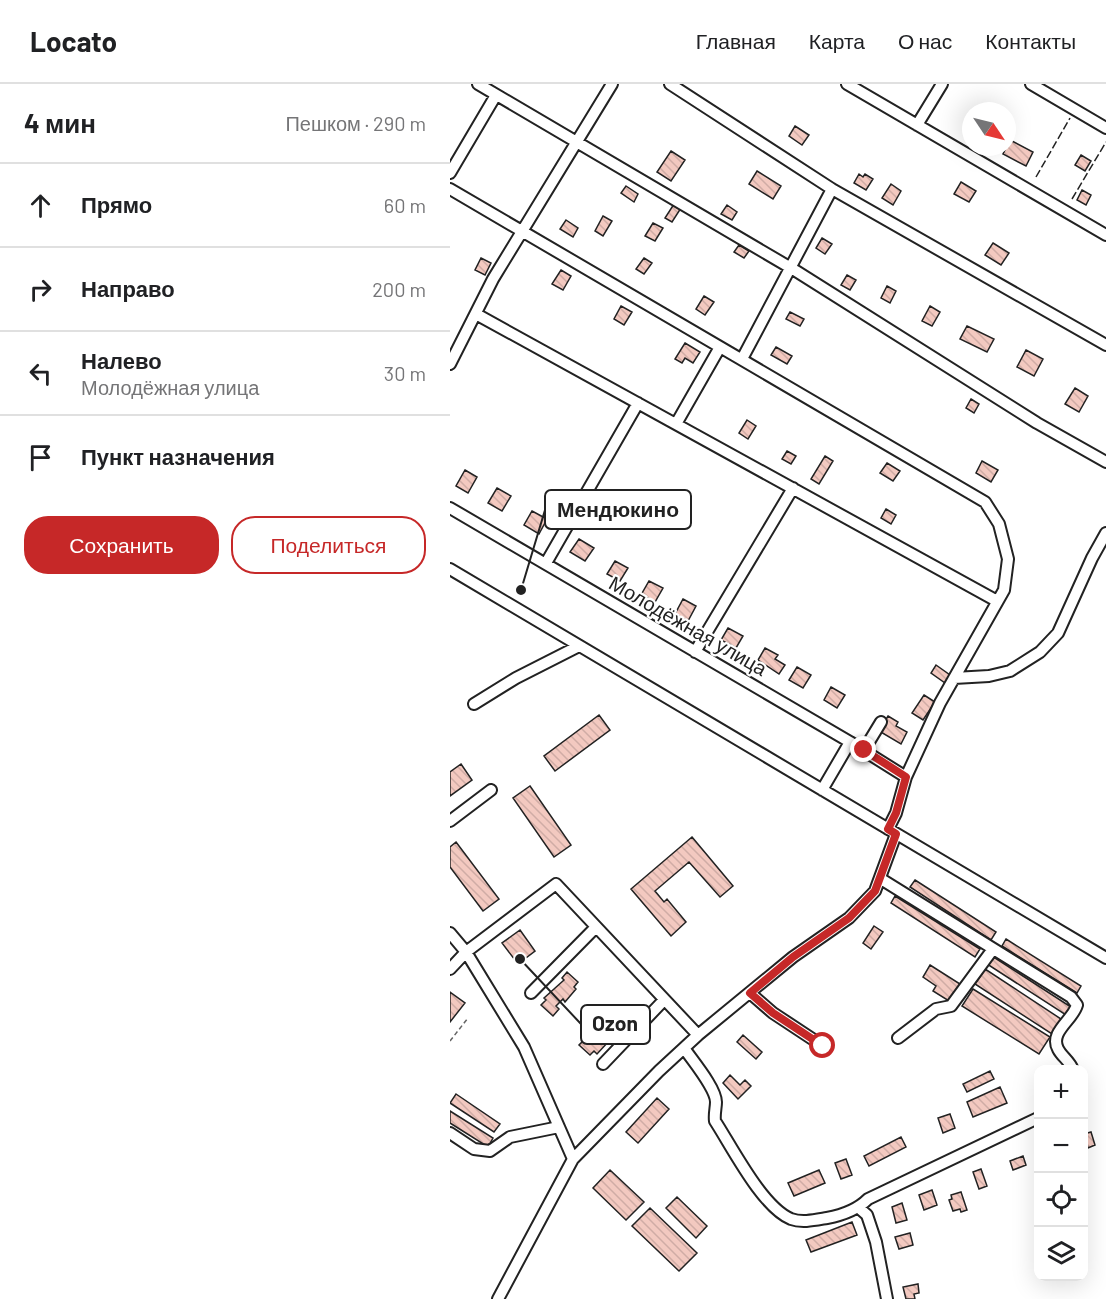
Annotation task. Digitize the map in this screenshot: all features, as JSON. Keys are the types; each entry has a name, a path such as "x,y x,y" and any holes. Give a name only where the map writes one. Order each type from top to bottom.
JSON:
{"street":[{"path":"478,84 790,268 1037,423 1106,462"},
{"path":"450,364 493,279 612,84"},
{"path":"670,84 832,189 1106,345"},
{"path":"847,84 1106,235"},
{"path":"917,125 942,84"},
{"path":"1031,84 1106,128"},
{"path":"450,173 496,95"},
{"path":"450,189 985,502 999,524 1008,560 1004,590 954,678 906,777 881,879 875,891 849,918 793,957 698,1035 659,1071 573,1159 498,1299"},
{"path":"742,360 832,189"},
{"path":"476,314 997,601"},
{"path":"676,424 720,346"},
{"path":"546,563 638,403"},
{"path":"695,652 793,489"},
{"name":"Молодёжная улица","path":"450,508 864,750 906,777"},
{"path":"954,678 989,676 1010,671 1040,652 1058,633 1092,558 1106,533"},
{"path":"450,569 1106,958"},
{"path":"474,704 516,678 579,646"},
{"path":"864,750 880,722"},
{"path":"822,790 850,742"},
{"path":"450,821 491,790"},
{"path":"881,879 1071,998 1077,1005 1075,1012 1059,1030 1056,1040 1057,1048 1072,1065"},
{"path":"450,969 466,952 555,884 698,1035"},
{"path":"531,993 596,927"},
{"path":"450,933 466,952 525,1047 573,1159"},
{"path":"898,1038 936,1009 951,1006 993,949"},
{"path":"750,993 773,1013 823,1046"},
{"path":"603,1064 664,1000"},
{"path":"684,1048 713,1092 716,1102 715,1121 768,1203 792,1219 806,1221 835,1216 859,1208 868,1199 1036,1119"},
{"path":"450,1133 474,1149 490,1151 510,1137 559,1127"},
{"path":"859,1208 867,1215 876,1242 887,1299"}],"path":[{"path":"450,1041 468,1018"}],"building":[{"path":"795,126 809,135 802,145 789,136"},
{"path":"1016,143 1033,152 1026,166 1007,156 1016,156"},
{"path":"671,151 685,160 671,181 657,172"},
{"path":"1081,155 1091,161 1085,171 1075,165"},
{"path":"757,171 781,186 773,199 749,184"},
{"path":"859,174 863,177 865,174 873,179 866,190 854,183"},
{"path":"961,182 976,191 969,202 954,194"},
{"path":"891,184 901,191 893,205 882,198"},
{"path":"626,186 638,194 634,202 621,193"},
{"path":"1082,190 1091,195 1086,205 1077,200"},
{"path":"674,204 681,208 672,222 665,218"},
{"path":"727,205 737,212 732,220 721,214"},
{"path":"603,216 612,221 603,236 595,231"},
{"path":"566,220 578,228 573,237 560,229"},
{"path":"653,223 663,228 655,241 645,236"},
{"path":"822,238 832,244 825,254 816,248"},
{"path":"993,243 1009,253 1001,265 985,255"},
{"path":"739,245 749,251 744,258 734,252"},
{"path":"481,258 491,263 485,275 475,270"},
{"path":"644,258 652,263 644,274 636,269"},
{"path":"561,270 571,276 563,290 552,284"},
{"path":"847,275 856,280 850,290 841,285"},
{"path":"887,286 896,291 890,303 881,298"},
{"path":"704,296 714,302 705,315 696,309"},
{"path":"621,306 632,312 624,325 614,319"},
{"path":"930,306 940,312 932,326 922,321"},
{"path":"790,312 804,319 800,326 786,319"},
{"path":"967,326 994,339 987,352 960,339"},
{"path":"685,343 700,352 693,363 685,358 682,363 675,359"},
{"path":"776,347 792,356 787,364 771,355"},
{"path":"1026,350 1043,359 1034,376 1017,367"},
{"path":"1075,388 1088,396 1079,412 1065,404"},
{"path":"971,399 979,404 974,413 966,408"},
{"path":"747,420 756,426 748,439 739,433"},
{"path":"787,451 796,456 791,464 782,459"},
{"path":"825,456 833,461 819,484 811,479"},
{"path":"982,461 998,470 991,482 976,473"},
{"path":"887,463 900,471 893,481 880,473"},
{"path":"465,470 477,477 468,493 456,486"},
{"path":"497,488 511,496 502,511 488,503"},
{"path":"886,509 896,515 891,524 881,518"},
{"path":"532,511 547,519 539,534 524,525"},
{"path":"579,539 594,548 585,561 570,552"},
{"path":"615,561 628,568 620,581 607,574"},
{"path":"649,581 663,588 655,602 641,595"},
{"path":"683,599 696,606 688,621 675,614"},
{"path":"728,628 743,636 736,648 721,640"},
{"path":"765,648 778,655 775,659 785,665 779,674 758,660"},
{"path":"936,665 950,675 945,683 931,673"},
{"path":"797,667 811,675 803,688 789,680"},
{"path":"831,687 845,695 837,708 824,700"},
{"path":"924,695 935,702 923,720 912,713"},
{"path":"599,715 610,730 555,771 544,756"},
{"path":"888,716 898,722 896,726 907,732 901,744 879,731"},
{"path":"461,764 472,780 450,796 450,772"},
{"path":"530,786 571,845 554,857 513,798"},
{"path":"692,837 733,886 720,897 689,862 655,891 664,902 667,899 686,922 671,936 631,889"},
{"path":"456,842 499,899 483,911 450,867 450,847"},
{"path":"915,880 996,932 991,940 910,887"},
{"path":"895,896 980,949 975,957 891,903"},
{"path":"874,926 883,932 871,949 863,943"},
{"path":"520,930 535,951 518,964 502,943"},
{"path":"1006,939 1081,986 1077,993 1002,946"},
{"path":"992,956 1071,1007 1066,1015 987,964"},
{"path":"930,965 960,984 949,1001 933,991 936,986 923,977"},
{"path":"985,969 1061,1019 1052,1034 975,984"},
{"path":"567,972 578,982 574,987 576,989 565,1002 563,999 556,1006 559,1009 553,1016 541,1005 546,1000 544,998 564,980 562,978"},
{"path":"973,989 1050,1037 1039,1054 962,1006"},
{"path":"450,992 465,1003 450,1022"},
{"path":"610,1018 621,1028 616,1033 612,1030 606,1038 609,1041 597,1054 594,1051 590,1055 579,1045 584,1040 587,1042 604,1020 607,1022"},
{"path":"743,1035 762,1052 756,1059 737,1042"},
{"path":"990,1071 994,1079 967,1092 963,1084"},
{"path":"730,1075 740,1085 745,1080 751,1086 738,1099 723,1083"},
{"path":"1000,1087 1007,1103 973,1117 967,1102"},
{"path":"456,1094 500,1124 494,1132 450,1103"},
{"path":"657,1098 669,1109 638,1143 626,1132"},
{"path":"450,1111 493,1138 488,1147 450,1123"},
{"path":"950,1114 955,1128 943,1133 938,1118"},
{"path":"1091,1132 1095,1145 1088,1148 1088,1133"},
{"path":"901,1137 906,1147 869,1166 864,1156"},
{"path":"1023,1156 1026,1165 1013,1170 1010,1161"},
{"path":"846,1159 852,1175 841,1179 835,1163"},
{"path":"981,1169 987,1186 979,1189 973,1172"},
{"path":"610,1170 644,1202 626,1220 593,1188"},
{"path":"819,1170 825,1183 794,1196 788,1183"},
{"path":"932,1190 937,1205 924,1210 919,1195"},
{"path":"961,1192 967,1210 953,1211 949,1200 952,1199 951,1195"},
{"path":"677,1197 707,1226 696,1238 666,1208"},
{"path":"902,1203 907,1220 896,1223 892,1207"},
{"path":"650,1208 697,1253 679,1271 632,1226"},
{"path":"852,1222 857,1235 811,1252 806,1240"},
{"path":"910,1233 913,1245 899,1249 895,1237"},
{"path":"918,1284 919,1293 914,1294 915,1299 906,1299 903,1287"}],"fence":[{"path":"1036,177 1070,118"},
{"path":"1072,199 1106,142"}],"place":[{"name":"Мендюкино","path":"521,590"},
{"name":"Ozon","path":"520,959"}],"route":[{"path":"823,1046 773,1013 750,993 793,957 849,918 875,891 881,879 896,834 888,829 896,813 906,777 864,750"}]}
